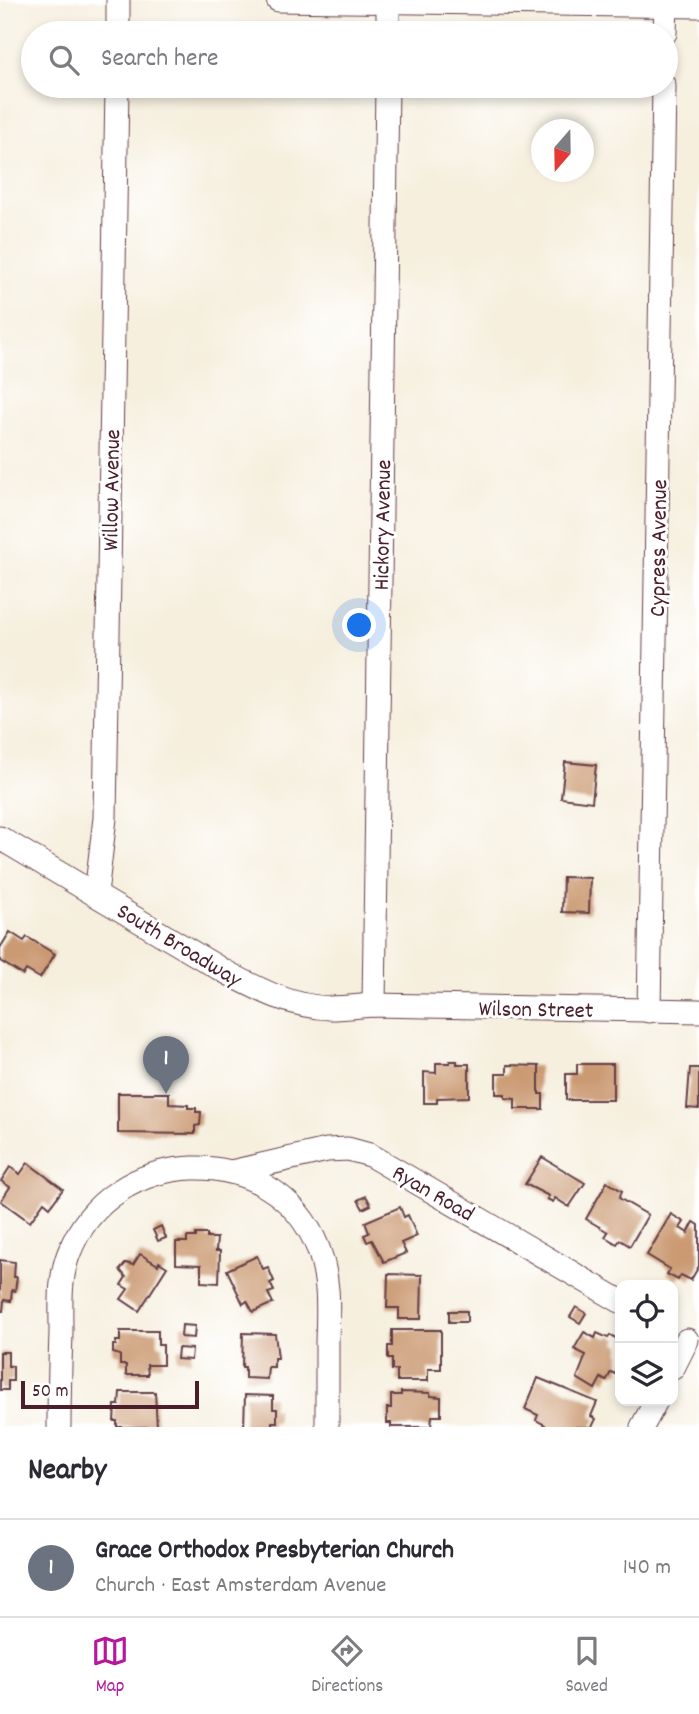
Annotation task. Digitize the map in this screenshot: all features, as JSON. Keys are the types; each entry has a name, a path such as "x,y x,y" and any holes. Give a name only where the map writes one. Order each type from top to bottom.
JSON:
{"street":[{"path":"118,0 118,21"},
{"path":"278,0 699,6"},
{"path":"388,1 388,21"},
{"path":"665,21 666,5"},
{"name":"Willow Avenue","path":"96,894 105,818 117,98"},
{"name":"Hickory Avenue","path":"374,1005 387,98"},
{"name":"Cypress Avenue","path":"649,1011 664,98"},
{"name":"South Broadway","path":"0,838 258,989 290,1002 329,1008 374,1005"},
{"name":"Wilson Street","path":"374,1005 699,1011"},
{"name":"Ryan Road","path":"231,1172 327,1150 348,1149 370,1155 615,1298"},
{"path":"59,1427 62,1280 69,1253 82,1228 100,1206 121,1188 146,1175 197,1167 231,1172 258,1182 283,1199 303,1222 317,1246 328,1286 327,1427"},
{"path":"678,1357 686,1340"},
{"path":"642,1427 653,1406"}],"building":[{"path":"565,762 596,765 592,802 561,798"},
{"path":"563,877 590,878 589,913 562,912"},
{"path":"10,932 24,941 27,937 55,954 40,978 26,970 23,975 0,961 0,948"},
{"path":"450,1061 469,1064 469,1097 437,1098 437,1103 424,1103 424,1072 436,1073 436,1063"},
{"path":"577,1064 613,1064 613,1100 566,1100 566,1074 577,1074"},
{"path":"507,1065 539,1066 539,1094 543,1094 543,1109 515,1109 515,1099 505,1098 505,1094 496,1094 496,1074 507,1074"},
{"path":"690,1068 699,1068 699,1109 687,1108"},
{"path":"118,1093 169,1093 169,1104 188,1105 188,1108 196,1108 196,1112 201,1112 200,1125 195,1126 195,1134 118,1133"},
{"path":"542,1157 585,1183 569,1207 555,1198 553,1202 547,1199 549,1196 525,1184"},
{"path":"28,1163 63,1189 50,1207 44,1202 30,1222 1,1201 10,1187 1,1181 10,1167 20,1174"},
{"path":"607,1182 622,1191 619,1198 648,1215 630,1246 620,1240 617,1244 605,1237 608,1232 586,1219"},
{"path":"366,1196 371,1205 363,1209 358,1200"},
{"path":"400,1207 404,1217 408,1215 417,1236 401,1243 406,1253 384,1262 372,1240 367,1242 364,1235 369,1233 365,1222"},
{"path":"671,1214 684,1222 680,1228 688,1233 694,1222 699,1225 699,1266 691,1280 681,1275 678,1280 667,1274 670,1269 647,1255"},
{"path":"161,1226 166,1238 158,1241 153,1230"},
{"path":"196,1234 217,1238 216,1251 220,1251 219,1283 201,1282 201,1265 176,1264 176,1242 187,1242 187,1237 196,1237"},
{"path":"140,1254 158,1265 159,1262 167,1267 139,1311 121,1299 128,1289 121,1285 126,1277 120,1270 126,1263 133,1265"},
{"path":"257,1256 263,1269 268,1267 274,1281 270,1283 274,1291 268,1293 273,1303 253,1312 247,1301 243,1304 227,1270"},
{"path":"0,1260 15,1262 14,1277 17,1277 11,1301 4,1300 3,1311 0,1311"},
{"path":"388,1274 422,1275 421,1319 399,1319 399,1308 387,1308"},
{"path":"576,1307 586,1313 580,1323 570,1317"},
{"path":"449,1311 467,1311 467,1322 449,1322"},
{"path":"182,1325 195,1326 194,1338 181,1337"},
{"path":"392,1330 441,1330 441,1369 428,1369 428,1381 397,1381 397,1370 392,1370 392,1359 388,1359 388,1346 392,1346"},
{"path":"120,1331 158,1331 158,1345 163,1345 163,1365 147,1365 148,1375 126,1375 126,1365 120,1365 120,1355 113,1353 113,1345 120,1341"},
{"path":"584,1332 595,1338 597,1333 608,1338 610,1335 615,1338 615,1374 611,1372 606,1381 601,1378 595,1389 577,1378 586,1355 574,1349"},
{"path":"243,1333 275,1334 278,1358 274,1358 274,1367 268,1367 267,1379 245,1378 245,1367 242,1367"},
{"path":"178,1348 192,1349 191,1360 177,1359"},
{"path":"0,1352 8,1352 8,1366 13,1366 13,1381 8,1381 8,1390 0,1390"},
{"path":"538,1378 597,1402 591,1416 596,1419 592,1427 544,1427 545,1425 536,1420 538,1415 525,1409"},
{"path":"120,1392 155,1392 157,1427 117,1427 117,1421 114,1421 115,1405 119,1405"},
{"path":"401,1392 430,1393 431,1396 441,1397 441,1416 432,1416 431,1427 391,1427 391,1423 387,1423 387,1408 391,1408 391,1395 401,1395"},
{"path":"245,1395 273,1396 277,1422 272,1422 272,1427 244,1427"}],"place":[{"name":"Grace Orthodox Presbyterian Church","path":"166,1094"}]}
